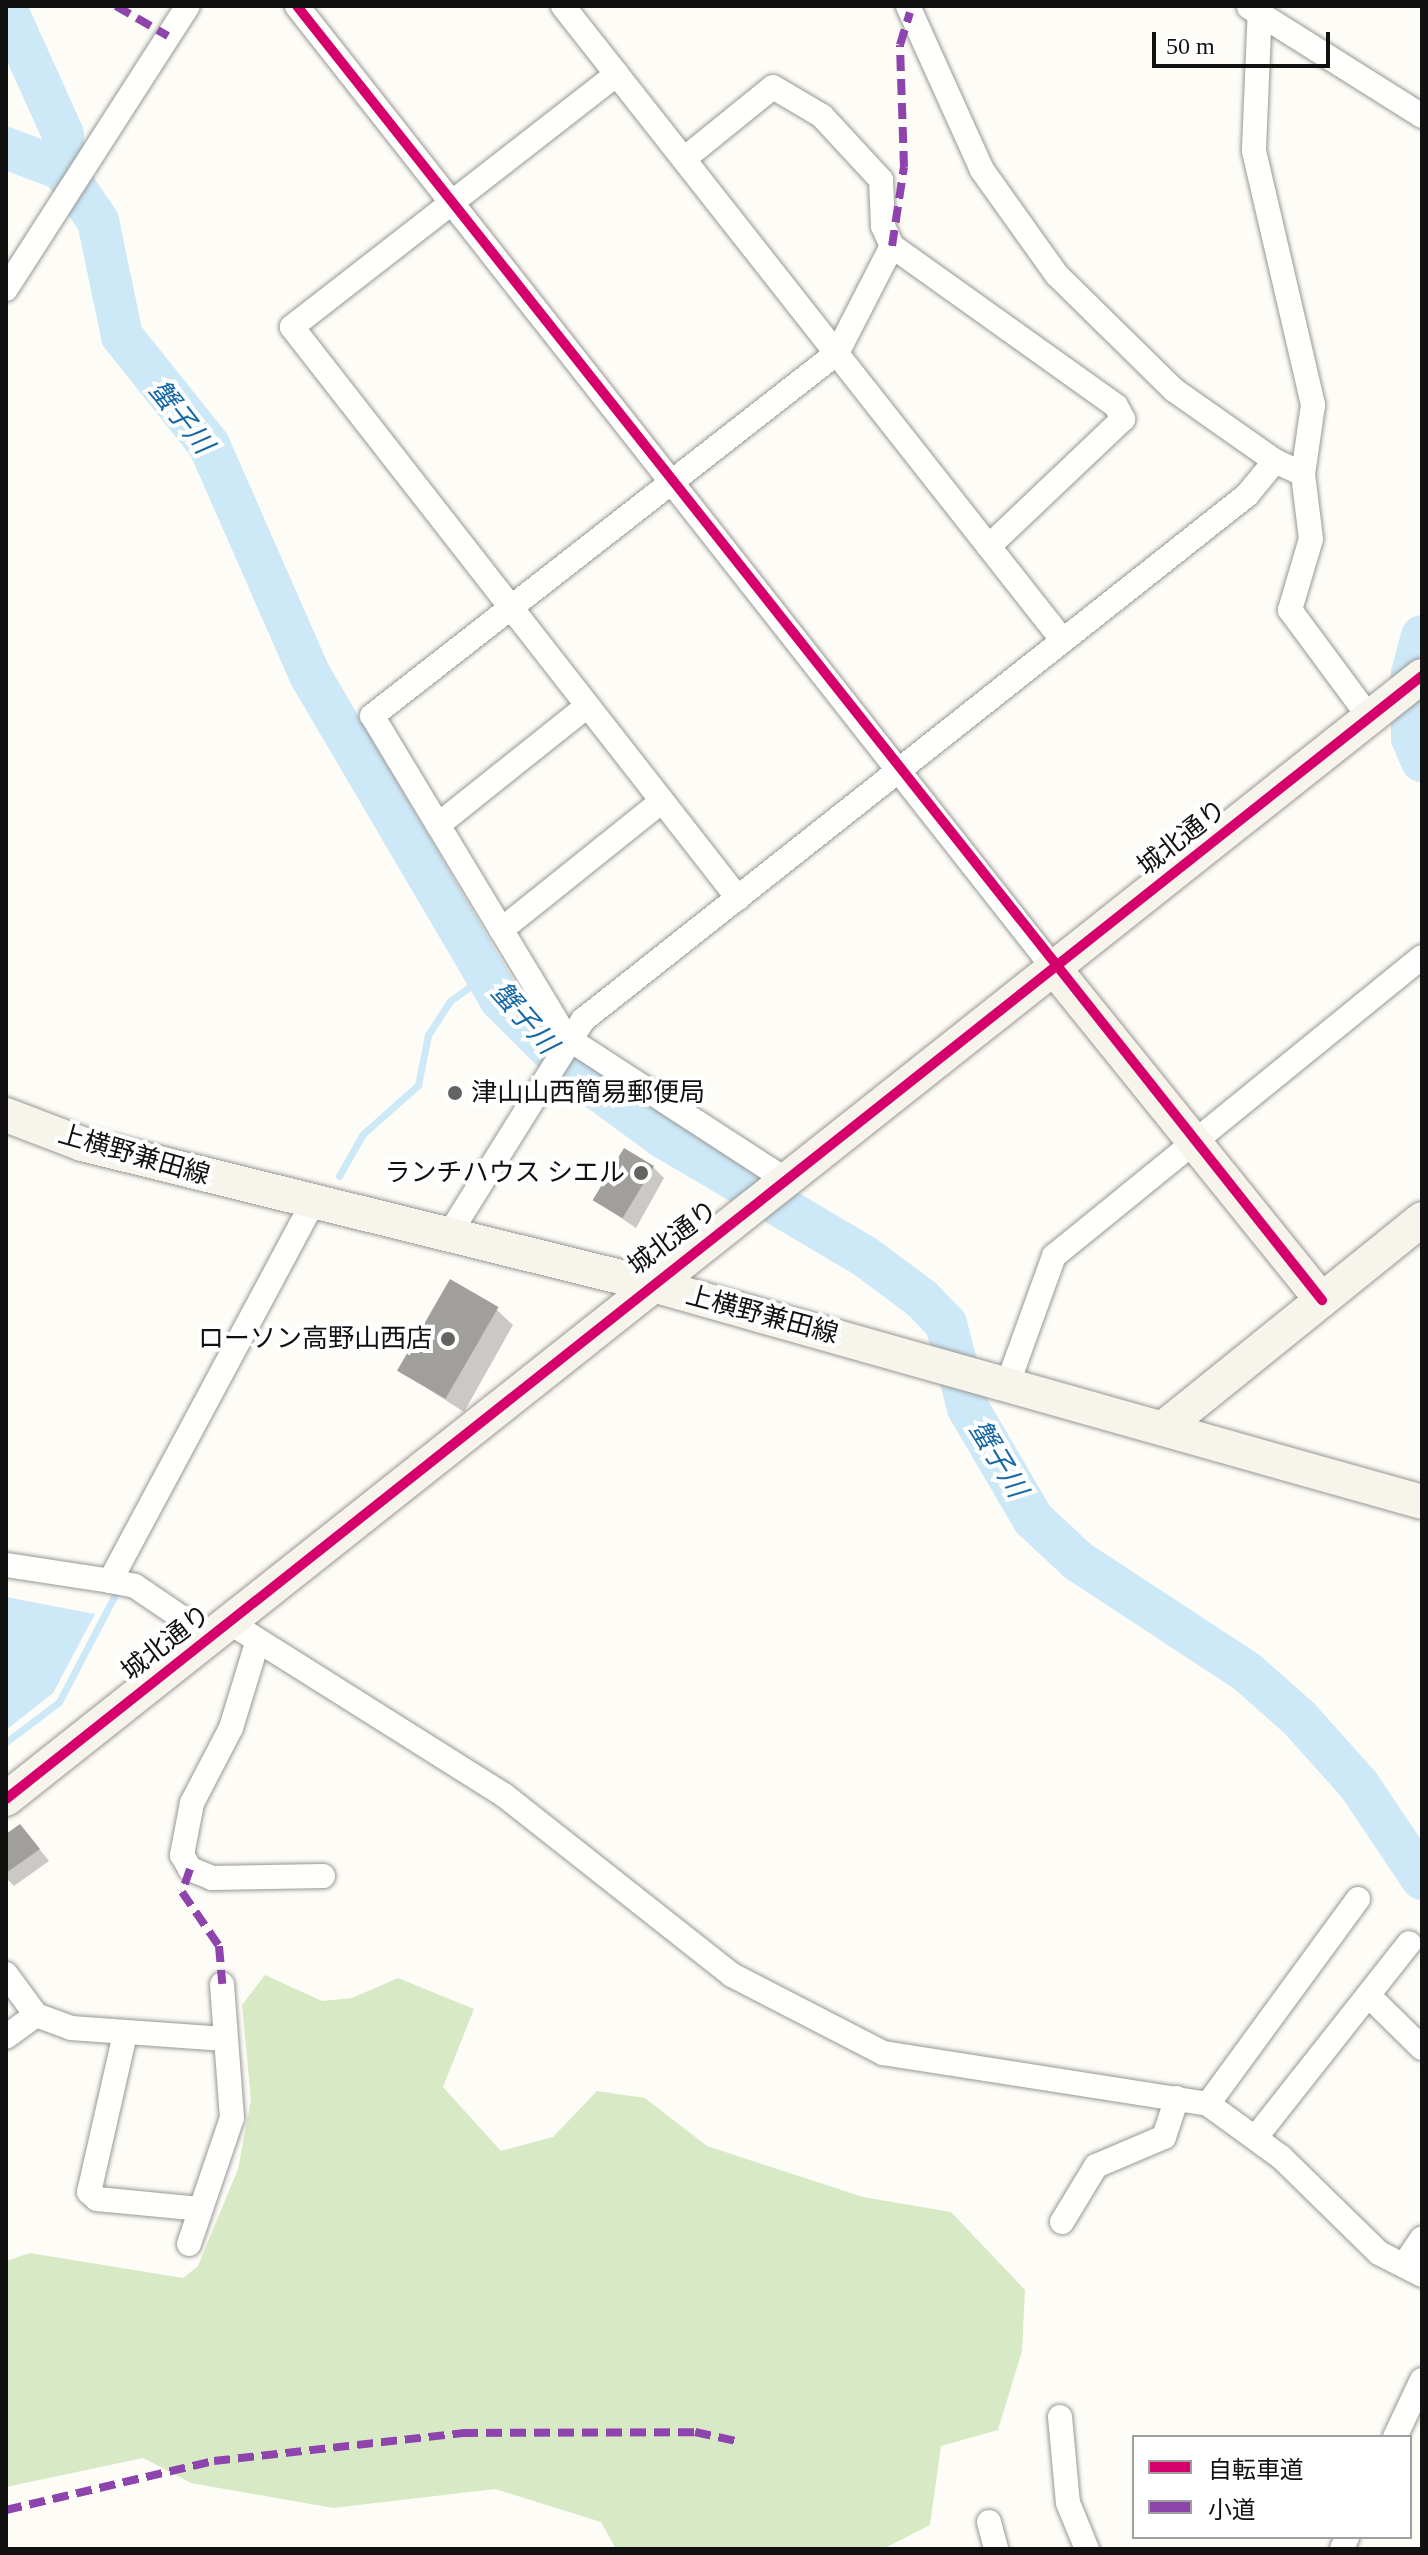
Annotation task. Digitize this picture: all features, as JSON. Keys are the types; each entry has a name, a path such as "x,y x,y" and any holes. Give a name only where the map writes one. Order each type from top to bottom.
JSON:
{"street":[{"path":"6,289 188,6"},
{"path":"297,6 899,773 1322,1300"},
{"path":"563,6 1060,637"},
{"path":"908,6 982,170 1057,275 1183,397 1275,461 1303,474"},
{"path":"1256,9 1422,116"},
{"path":"1256,9 1254,151 1312,386 1303,474 1311,539 1290,610 1375,715"},
{"path":"617,74 292,327 738,898"},
{"path":"684,159 773,87 822,116 881,180 883,226 892,246 1039,345 1116,406 1123,419 989,546"},
{"path":"781,1183 566,1037 372,716 837,353 892,246"},
{"path":"448,1236 566,1037 899,773 1060,637 1247,495 1275,461"},
{"name":"城北通り","path":"6,1799 649,1284 1422,676"},
{"path":"438,825 587,706"},
{"path":"501,930 662,801"},
{"path":"994,1379 1054,1256 1198,1144 1422,957"},
{"name":"上横野兼田線","path":"6,1115 82,1144 649,1284 1167,1425 1422,1502"},
{"path":"110,1581 313,1202"},
{"path":"1167,1425 1422,1219"},
{"path":"6,1565 45,1576 135,1586 220,1629 257,1643 368,1704 504,1795 732,1975 883,2053 1208,2104 1256,2137 1379,2253 1413,2270 1422,2238"},
{"path":"257,1643 231,1728 192,1803 182,1855 190,1869 212,1878 323,1876"},
{"path":"1208,2104 1358,1899"},
{"path":"1256,2137 1409,1943"},
{"path":"6,1974 36,2015 71,2028 225,2039"},
{"path":"189,2244 200,2209 227,2150 232,2118 222,1984"},
{"path":"1369,1996 1422,2048"},
{"path":"6,2037 36,2015"},
{"path":"125,2034 89,2192 97,2199 200,2209"},
{"path":"1062,2222 1096,2166 1164,2137 1177,2098"},
{"path":"1396,2435 1422,2380"},
{"path":"1060,2417 1068,2503 1087,2549"},
{"path":"989,2522 996,2549"}],"green space":[{"path":"265,1975 322,2001 352,1998 398,1978 474,2009 443,2087 501,2151 553,2137 597,2091 645,2098 707,2146 863,2197 951,2212 1025,2290 1022,2351 998,2430 941,2446 930,2525 883,2549 616,2549 601,2522 495,2489 333,2508 191,2483 143,2458 6,2487 6,2261 30,2253 183,2278 198,2266 238,2169 251,2100 242,2005"}],"water":[{"path":"6,1597 95,1614 53,1693 6,1730"}],"building":[{"path":"624,1148 654,1166 623,1218 593,1200"},
{"name":"ローソン高野山西店","path":"450,1279 498,1307 445,1399 397,1371"},
{"path":"20,1824 40,1849 6,1873 6,1834"}],"waterway":[{"path":"6,8 63,134 63,170"},
{"name":"蟹子川","path":"6,148 63,170 98,221 122,336 209,445 310,675 501,1000 571,1070 664,1138 863,1255 922,1299 946,1324 968,1408 1033,1519 1078,1561 1247,1672 1299,1718 1359,1785 1422,1879"},
{"path":"1422,636 1412,673 1412,738 1422,761"},
{"path":"339,1176 363,1134 418,1085 428,1035 450,1001 486,975"},
{"path":"6,1742 59,1702 117,1591"}],"marked path":[{"path":"116,6 168,36"},
{"path":"892,246 904,167 900,45 910,12"},
{"path":"190,1869 182,1892 219,1946 222,1984"},
{"path":"6,2510 214,2461 462,2433 695,2432 740,2442"}],"cycle path":[{"path":"297,6 1322,1300"},
{"path":"6,1799 1422,676"}],"place":[{"name":"津山山西簡易郵便局","path":"455,1093"},
{"name":"ランチハウス シエル","path":"641,1173"},
{"name":"ローソン高野山西店","path":"448,1339"}]}
